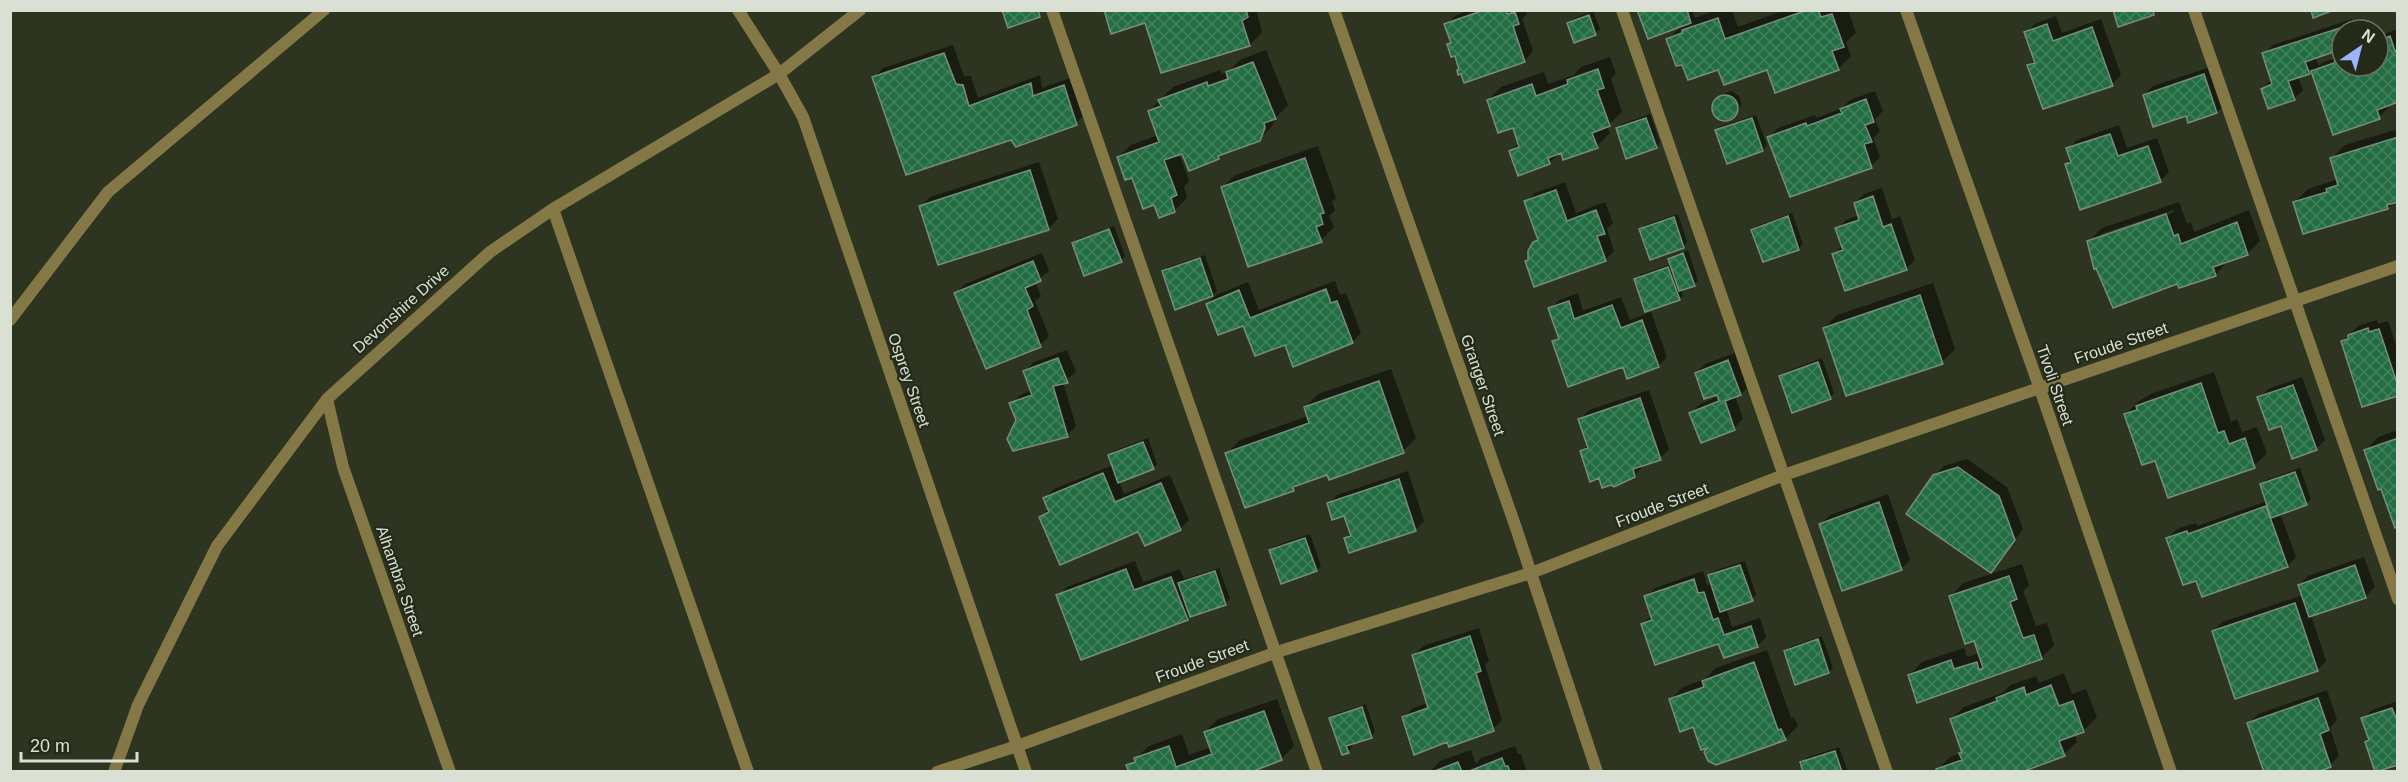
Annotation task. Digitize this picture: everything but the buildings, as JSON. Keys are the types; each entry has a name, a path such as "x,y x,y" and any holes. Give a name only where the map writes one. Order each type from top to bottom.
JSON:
{"street":[{"path":"10,320 108,192 324,10"},
{"name":"Osprey Street","path":"738,10 779,74 803,117 1026,771"},
{"name":"Devonshire Drive","path":"114,771 138,705 217,546 327,399 490,252 553,209 779,74 860,10"},
{"path":"1052,10 1317,771"},
{"name":"Granger Street","path":"1334,10 1531,573 1597,771"},
{"path":"1622,10 1887,771"},
{"name":"Tivoli Street","path":"1906,10 2040,389 2171,771"},
{"path":"2194,10 2397,599"},
{"path":"553,209 748,771"},
{"name":"Froude Street","path":"937,771 1017,746 1277,651 1531,573 1784,475 2397,266"},
{"name":"Alhambra Street","path":"327,399 343,467 450,771"}]}
